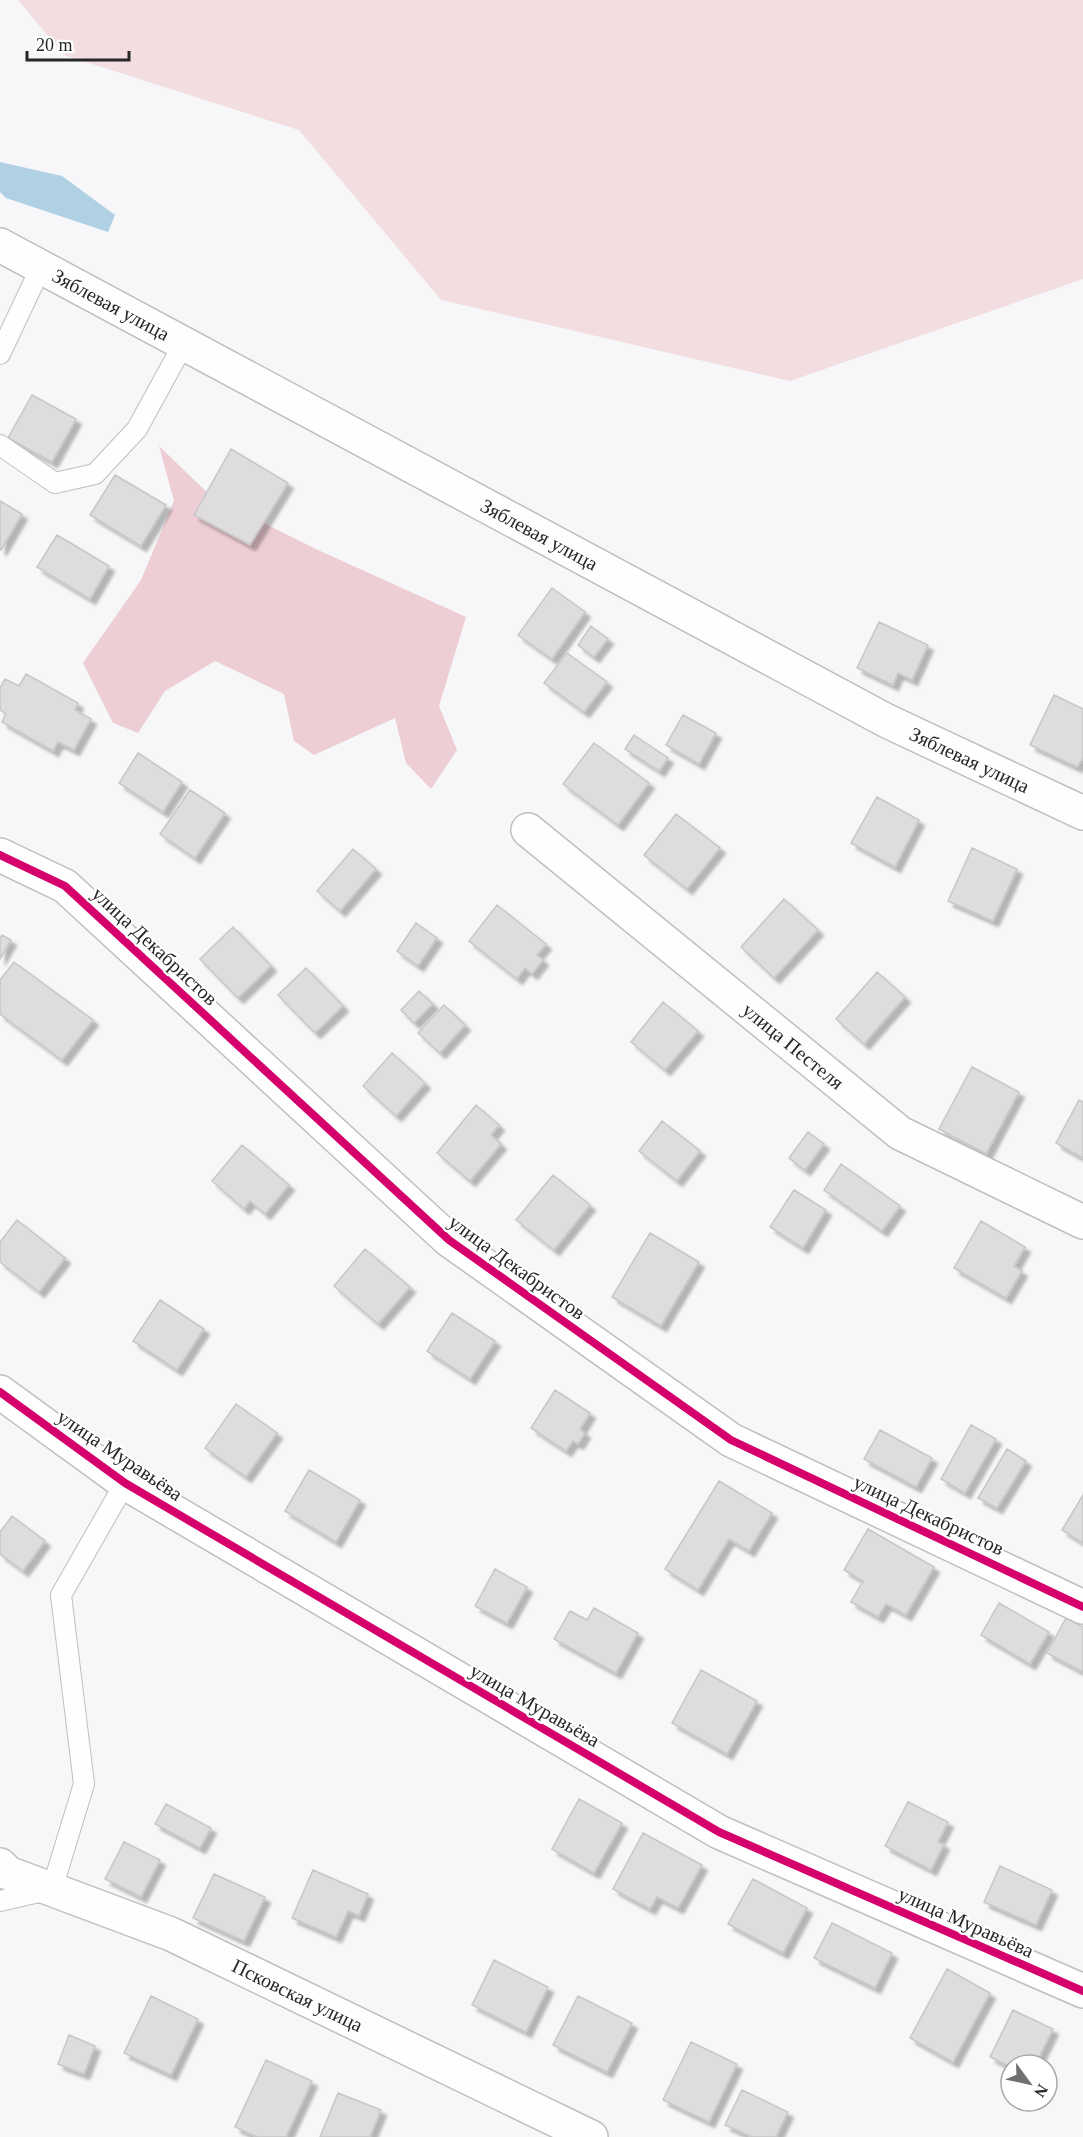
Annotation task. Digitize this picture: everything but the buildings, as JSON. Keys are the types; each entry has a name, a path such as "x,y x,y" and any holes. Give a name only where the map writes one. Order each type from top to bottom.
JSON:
{"street":[{"name":"Зяблевая улица","path":"0,245 887,722 1083,813"},
{"name":"улица Пестеля","path":"528,830 900,1133 1083,1222"},
{"name":"улица Декабристов","path":"0,855 66,886 449,1240 731,1440 1083,1607"},
{"name":"улица Муравьёва","path":"0,1392 125,1483 719,1832 1083,1991"},
{"name":"Псковская улица","path":"0,1865 8,1873 171,1934 591,2137"}],"lane":[{"path":"0,354 41,267"},
{"path":"0,445 55,483 95,474 137,429 184,344"},
{"path":"0,1901 52,1889 84,1784 61,1595 125,1483"}],"shaded area":[{"path":"18,0 1083,0 1083,279 790,381 441,300 299,130 64,55"},
{"path":"159,446 213,498 318,550 466,617 439,706 457,750 431,789 406,763 395,718 314,755 294,741 284,694 215,661 165,691 138,733 113,723 83,663 141,580 174,501"}],"water":[{"path":"0,162 62,176 115,215 108,232 6,198 0,192"}],"cycle path":[{"path":"0,855 65,886 449,1240 731,1440 1083,1607"},
{"path":"0,1392 125,1483 719,1832 1083,1991"}]}
